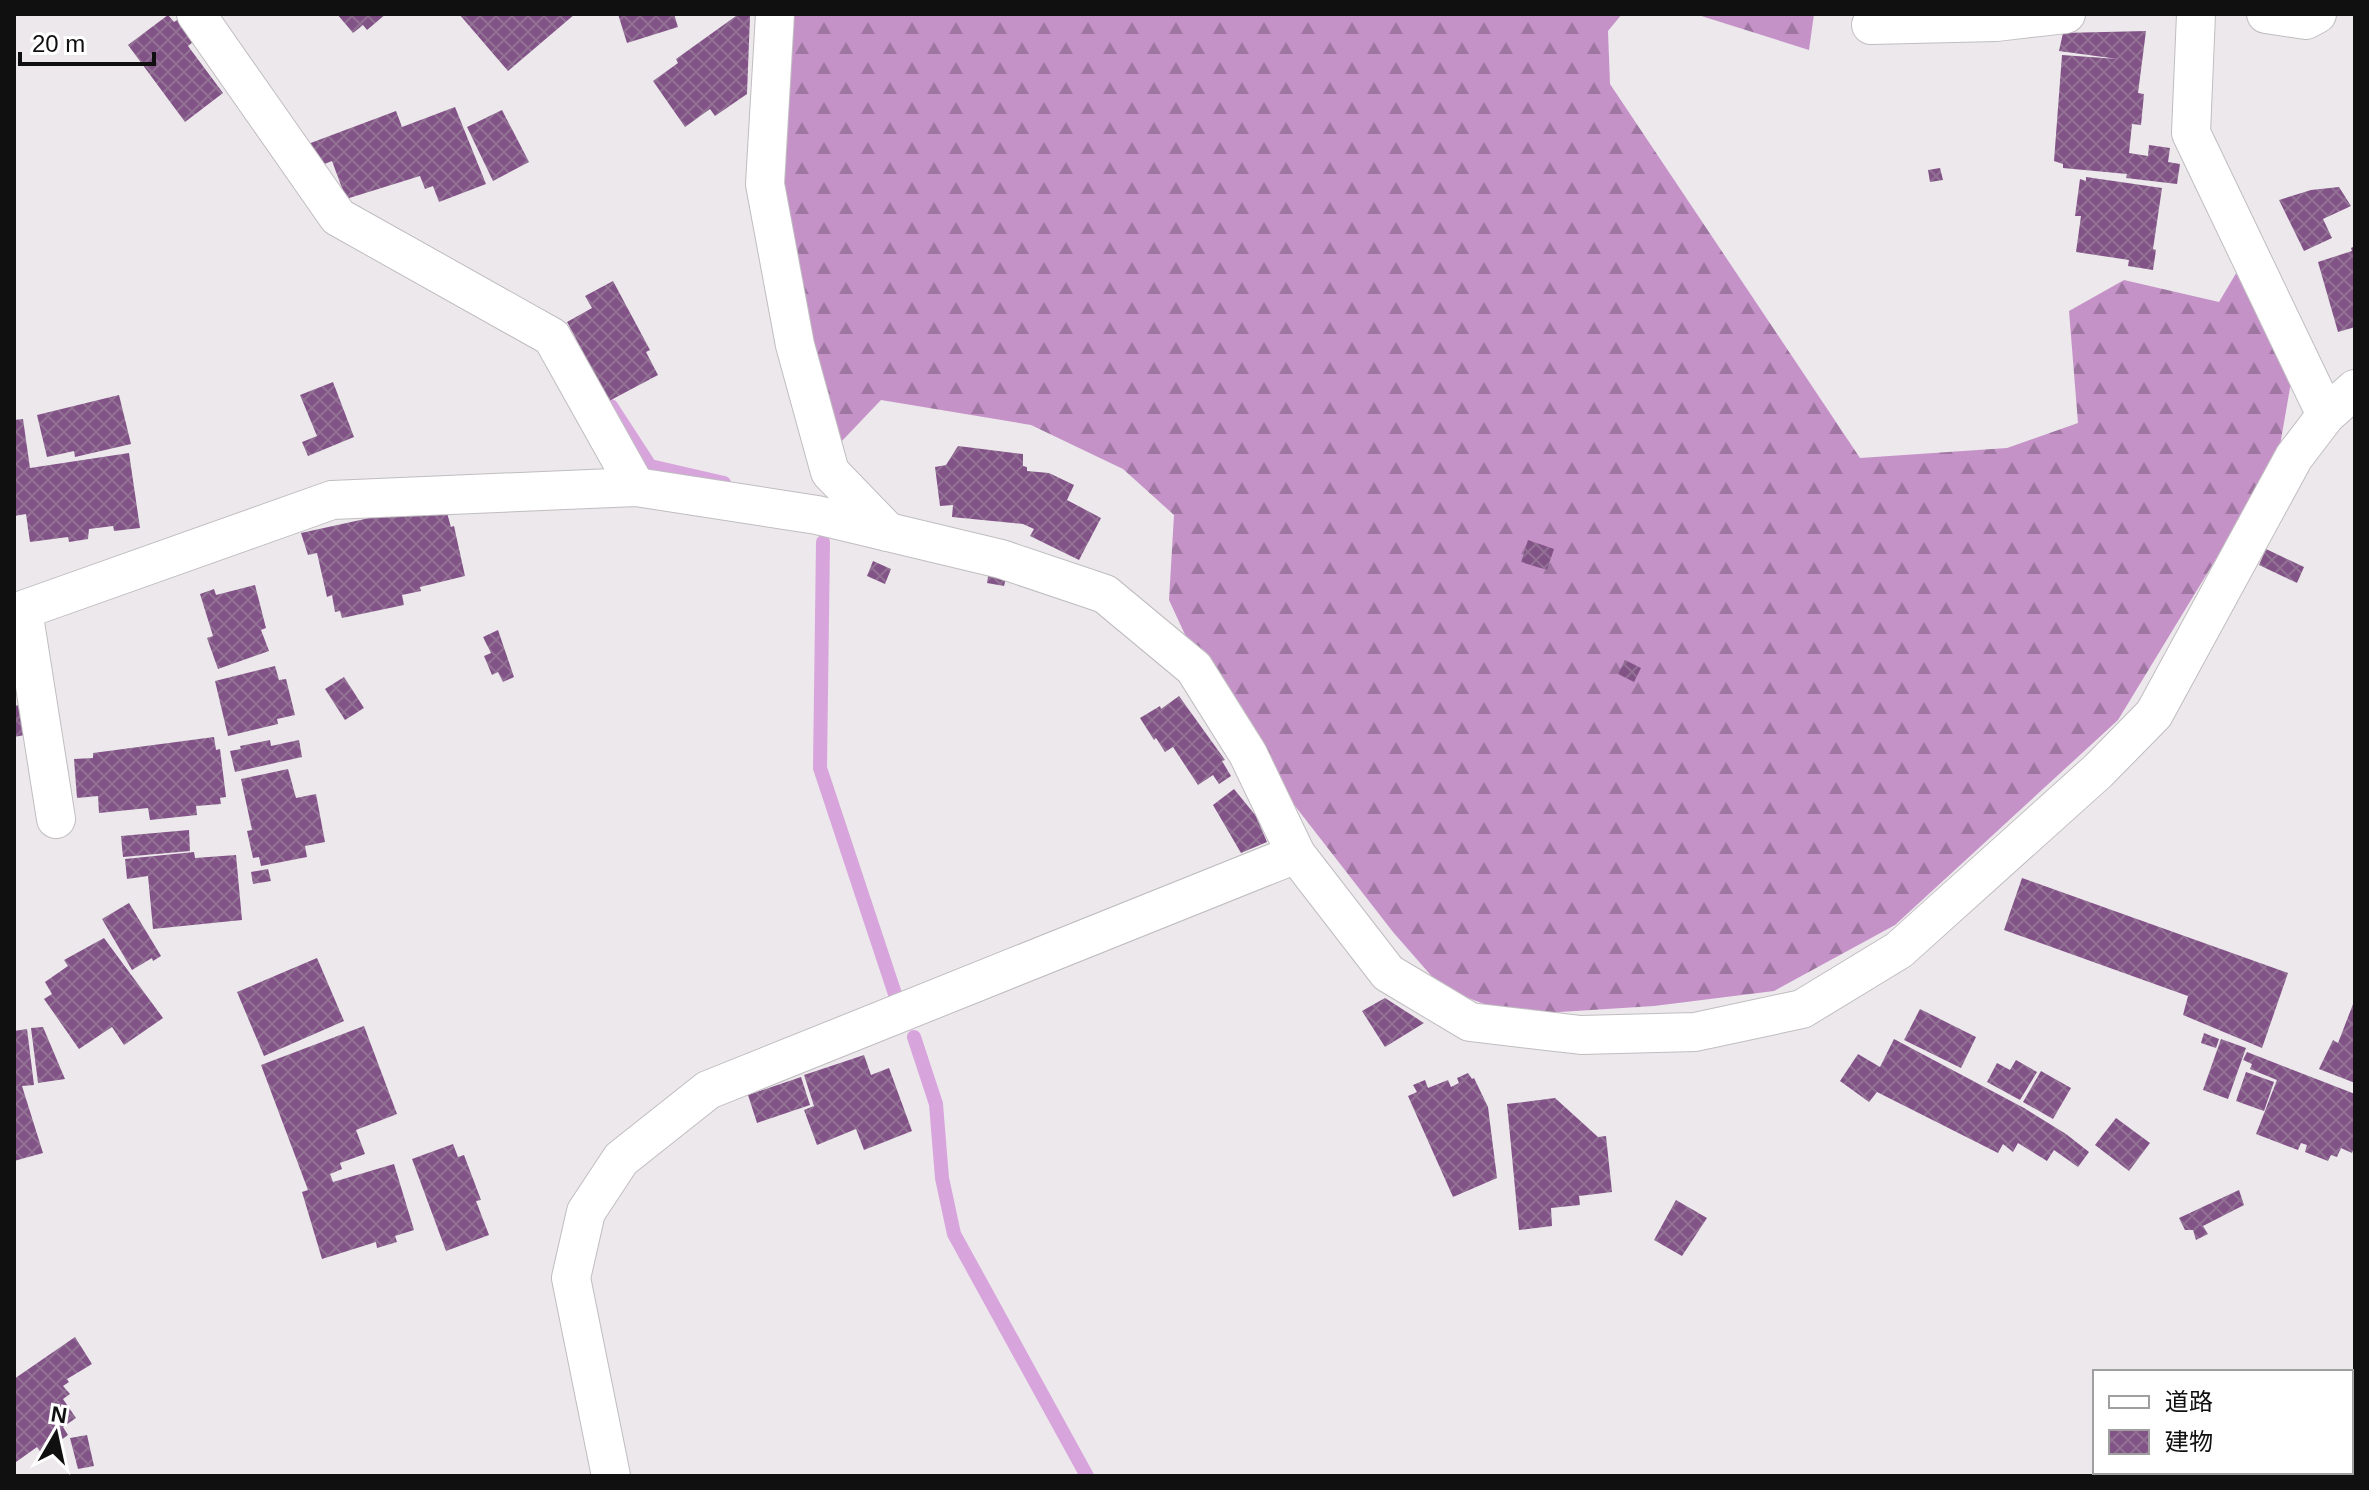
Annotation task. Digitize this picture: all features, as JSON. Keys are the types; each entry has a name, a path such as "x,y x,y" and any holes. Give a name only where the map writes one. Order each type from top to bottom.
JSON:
{"street":[{"path":"196,14 338,217 552,337 636,487"},
{"path":"775,14 765,184 795,345 830,472 888,532"},
{"path":"1871,25 1996,22 2066,14"},
{"path":"2196,14 2191,133 2326,415"},
{"path":"2266,14 2306,20 2317,14"},
{"path":"56,819 19,612 332,500 636,487 817,515 1001,559 1105,594 1194,668 1248,754 1296,854 1388,973 1470,1022 1581,1035 1695,1032 1802,1009 1899,950 2098,771 2154,714 2294,457 2326,415 2355,389"},
{"path":"611,1476 571,1278 586,1212 621,1159 708,1090 1296,854"}],"green space":[{"path":"791,14 1622,14 1608,31 1610,84 1860,458 2007,448 2078,423 2069,311 2124,280 2219,302 2241,265 2294,365 2278,457 2118,720 1895,925 1774,991 1654,1006 1513,1015 1442,988 1393,932 1219,708 1169,600 1174,515 1123,469 1031,425 881,400 840,443 802,333 779,181"},
{"path":"1695,14 1814,14 1809,50"}],"building":[{"path":"337,14 386,14 367,30 363,25 353,33"},
{"path":"459,14 575,14 508,71"},
{"path":"618,14 674,14 678,27 627,43"},
{"path":"168,15 174,22 182,17 198,38 188,46 223,93 185,122 128,45"},
{"path":"736,16 750,16 747,94 715,116 710,109 685,127 653,81 678,63 676,59"},
{"path":"2146,31 2138,93 2144,94 2141,125 2132,124 2129,153 2148,156 2149,145 2170,148 2168,162 2180,164 2177,184 2126,178 2127,174 2063,168 2063,164 2054,161 2062,55 2118,59 2059,51 2063,33"},
{"path":"455,107 486,184 439,202 433,186 425,189 420,176 346,199 332,161 317,167 308,144 396,111 402,127"},
{"path":"502,110 529,162 493,181 467,127"},
{"path":"1940,168 1943,180 1930,182 1928,170"},
{"path":"2086,177 2162,188 2153,270 2128,266 2129,260 2076,252 2081,216 2075,216 2080,179 2086,181"},
{"path":"2339,187 2351,206 2323,219 2332,238 2304,251 2279,200 2311,190"},
{"path":"2355,246 2355,327 2338,332 2318,262 2352,251 2351,248"},
{"path":"613,281 650,350 646,352 658,375 609,401 567,322 592,308 585,296"},
{"path":"333,382 354,437 308,456 302,442 317,436 300,395"},
{"path":"119,395 131,444 75,457 74,451 47,457 37,415"},
{"path":"23,419 30,468 129,453 140,528 114,531 113,526 89,529 88,539 69,542 68,537 30,542 26,514 14,516 14,420"},
{"path":"958,446 1023,454 1023,466 1027,467 1027,471 1049,473 1074,485 1067,500 1101,518 1079,560 1030,536 1034,529 1023,524 952,517 953,505 940,506 935,467 946,465"},
{"path":"447,513 451,527 454,526 465,576 420,587 421,591 402,595 404,605 342,618 340,611 335,612 332,595 327,597 317,553 308,555 301,533 374,517"},
{"path":"1528,540 1554,549 1547,570 1521,562"},
{"path":"2266,549 2304,567 2297,583 2259,565"},
{"path":"873,561 891,569 885,584 867,576"},
{"path":"989,571 1007,574 1004,586 987,583"},
{"path":"255,585 266,628 261,630 269,651 218,669 207,638 213,636 200,594 214,589 216,595"},
{"path":"498,630 514,677 503,682 498,672 492,675 484,656 491,653 483,637"},
{"path":"1625,660 1641,668 1634,682 1618,674"},
{"path":"275,666 279,680 286,679 295,715 277,719 278,724 228,736 215,681"},
{"path":"344,677 364,708 345,720 325,689"},
{"path":"1179,696 1225,760 1222,761 1231,776 1219,784 1213,775 1198,785 1173,747 1165,752 1140,718 1160,706 1161,709"},
{"path":"23,704 30,734 14,737 14,706"},
{"path":"214,737 216,750 220,749 226,797 220,798 221,804 196,806 197,815 150,820 148,808 99,813 98,796 77,798 74,759 93,758 93,753"},
{"path":"270,740 271,746 299,740 302,757 235,772 230,751"},
{"path":"288,769 296,798 316,794 325,842 305,846 307,857 261,866 259,857 253,858 247,831 252,830 241,779"},
{"path":"1234,789 1256,816 1267,842 1241,853 1213,805"},
{"path":"189,830 190,851 123,857 121,836"},
{"path":"194,852 195,858 236,855 242,920 153,929 148,876 127,879 125,859"},
{"path":"268,869 271,881 253,884 251,872"},
{"path":"2022,878 2288,973 2262,1048 2183,1015 2188,996 2004,930"},
{"path":"129,903 161,956 132,970 102,919"},
{"path":"104,938 163,1018 124,1045 112,1027 79,1049 44,999 52,994 45,982 68,966 64,960"},
{"path":"317,958 344,1021 264,1056 237,992"},
{"path":"1385,998 1424,1023 1385,1047 1362,1011"},
{"path":"2355,999 2355,1083 2319,1069 2333,1040 2338,1043"},
{"path":"1920,1009 1976,1037 1961,1068 1904,1040"},
{"path":"364,1026 397,1114 356,1130 365,1154 340,1163 342,1169 330,1174 333,1182 394,1164 414,1230 395,1236 397,1242 377,1248 376,1242 322,1259 302,1192 308,1190 261,1065"},
{"path":"43,1027 65,1079 38,1083 31,1028"},
{"path":"27,1029 34,1085 22,1086 43,1153 14,1161 14,1031"},
{"path":"2204,1033 2219,1039 2216,1048 2201,1043"},
{"path":"1894,1039 2024,1108 2089,1152 2078,1167 2054,1150 2047,1161 2018,1143 2013,1152 2003,1144 1998,1153 1877,1092 1869,1102 1840,1081 1858,1054 1880,1067"},
{"path":"2221,1039 2246,1048 2228,1099 2203,1090"},
{"path":"2247,1052 2355,1094 2355,1145 2352,1153 2341,1148 2337,1157 2331,1155 2328,1161 2305,1152 2307,1145 2301,1143 2298,1150 2256,1134 2277,1080 2250,1069 2252,1064 2243,1060"},
{"path":"864,1055 871,1075 889,1068 912,1131 864,1150 856,1129 817,1145 804,1110 814,1106 804,1075"},
{"path":"2016,1060 2037,1072 2020,1100 1987,1082 1997,1063 2010,1070"},
{"path":"2041,1071 2071,1088 2053,1119 2023,1102"},
{"path":"2246,1072 2274,1082 2264,1111 2236,1101"},
{"path":"1468,1073 1474,1078 1488,1107 1497,1178 1453,1197 1408,1096 1417,1092 1413,1085 1425,1080 1428,1088 1448,1080 1451,1087 1459,1083 1457,1078"},
{"path":"801,1077 810,1105 757,1123 748,1095"},
{"path":"1555,1098 1598,1137 1606,1136 1612,1192 1579,1196 1580,1205 1551,1208 1552,1226 1519,1230 1507,1104"},
{"path":"2116,1118 2150,1143 2129,1171 2095,1145"},
{"path":"453,1144 458,1157 464,1155 481,1200 476,1201 489,1235 446,1251 412,1159"},
{"path":"2239,1190 2244,1205 2203,1226 2208,1234 2196,1240 2193,1230 2185,1230 2179,1218"},
{"path":"1676,1200 1707,1218 1682,1256 1654,1240"},
{"path":"75,1337 92,1364 67,1379 69,1382 63,1386 70,1394 63,1399 76,1418 63,1427 68,1435 42,1454 37,1447 16,1462 14,1379"},
{"path":"87,1435 94,1466 78,1469 70,1438"}],"waterway":[{"path":"611,406 650,466 724,483"},
{"path":"823,542 820,768 898,1003"},
{"path":"914,1037 936,1104 942,1178 954,1234 1087,1476"}]}
